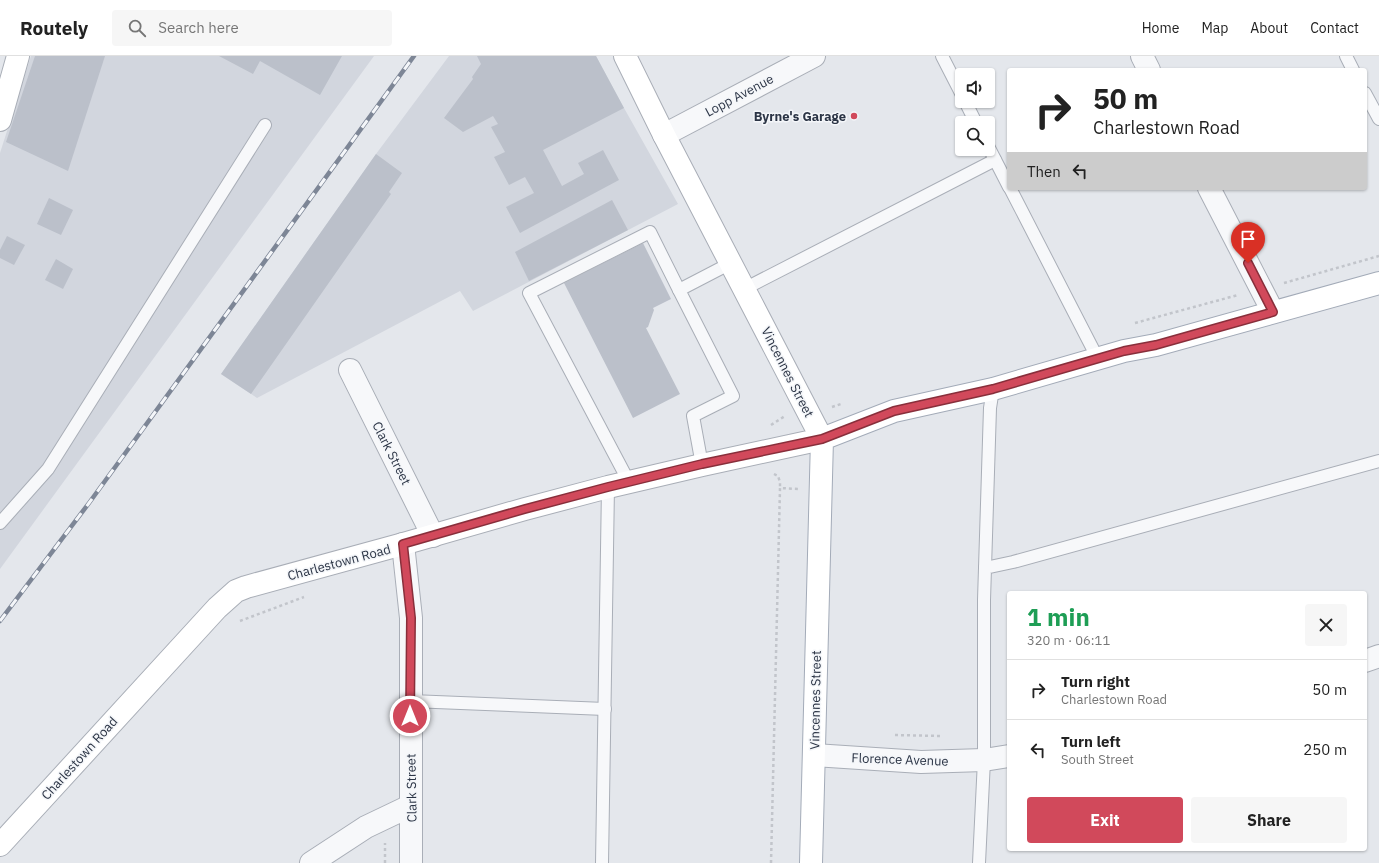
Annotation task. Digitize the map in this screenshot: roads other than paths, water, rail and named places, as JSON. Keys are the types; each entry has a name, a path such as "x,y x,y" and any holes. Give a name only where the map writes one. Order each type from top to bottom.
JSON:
{"street":[{"path":"0,120 18,56"},
{"name":"Vincennes Street","path":"626,56 664,135 822,439 811,863"},
{"name":"Lopp Avenue","path":"664,135 814,56"},
{"path":"1142,56 1147,68"},
{"path":"1210,190 1273,312"},
{"name":"Charlestown Road","path":"0,845 217,608 232,595 246,587 608,487 702,464 822,439 894,411 993,389 1124,351 1156,345 1379,283"},
{"name":"Clark Street","path":"350,370 433,536"},
{"name":"Clark Street","path":"403,544 411,618 411,863"},
{"path":"1367,659 1379,656"},
{"name":"Florence Avenue","path":"814,755 921,762 984,760 1007,756"},
{"path":"311,863 366,827 410,806"}],"lane":[{"path":"942,56 955,82"},
{"path":"1346,56 1352,68"},
{"path":"1367,97 1379,119"},
{"path":"0,523 48,469 264,125"},
{"path":"993,156 1007,184"},
{"path":"744,289 995,160"},
{"path":"1010,190 1098,359"},
{"path":"629,482 529,293 650,232 733,396 693,416 702,464"},
{"path":"679,290 731,263"},
{"path":"979,863 984,760 984,600 990,408 993,389"},
{"path":"985,568 1013,562 1379,461"},
{"path":"602,863 608,487"},
{"path":"411,701 605,709"}],"railway":[{"path":"0,621 89,503 414,56"}],"place":[{"name":"Byrne's Garage","path":"854,116"}]}
